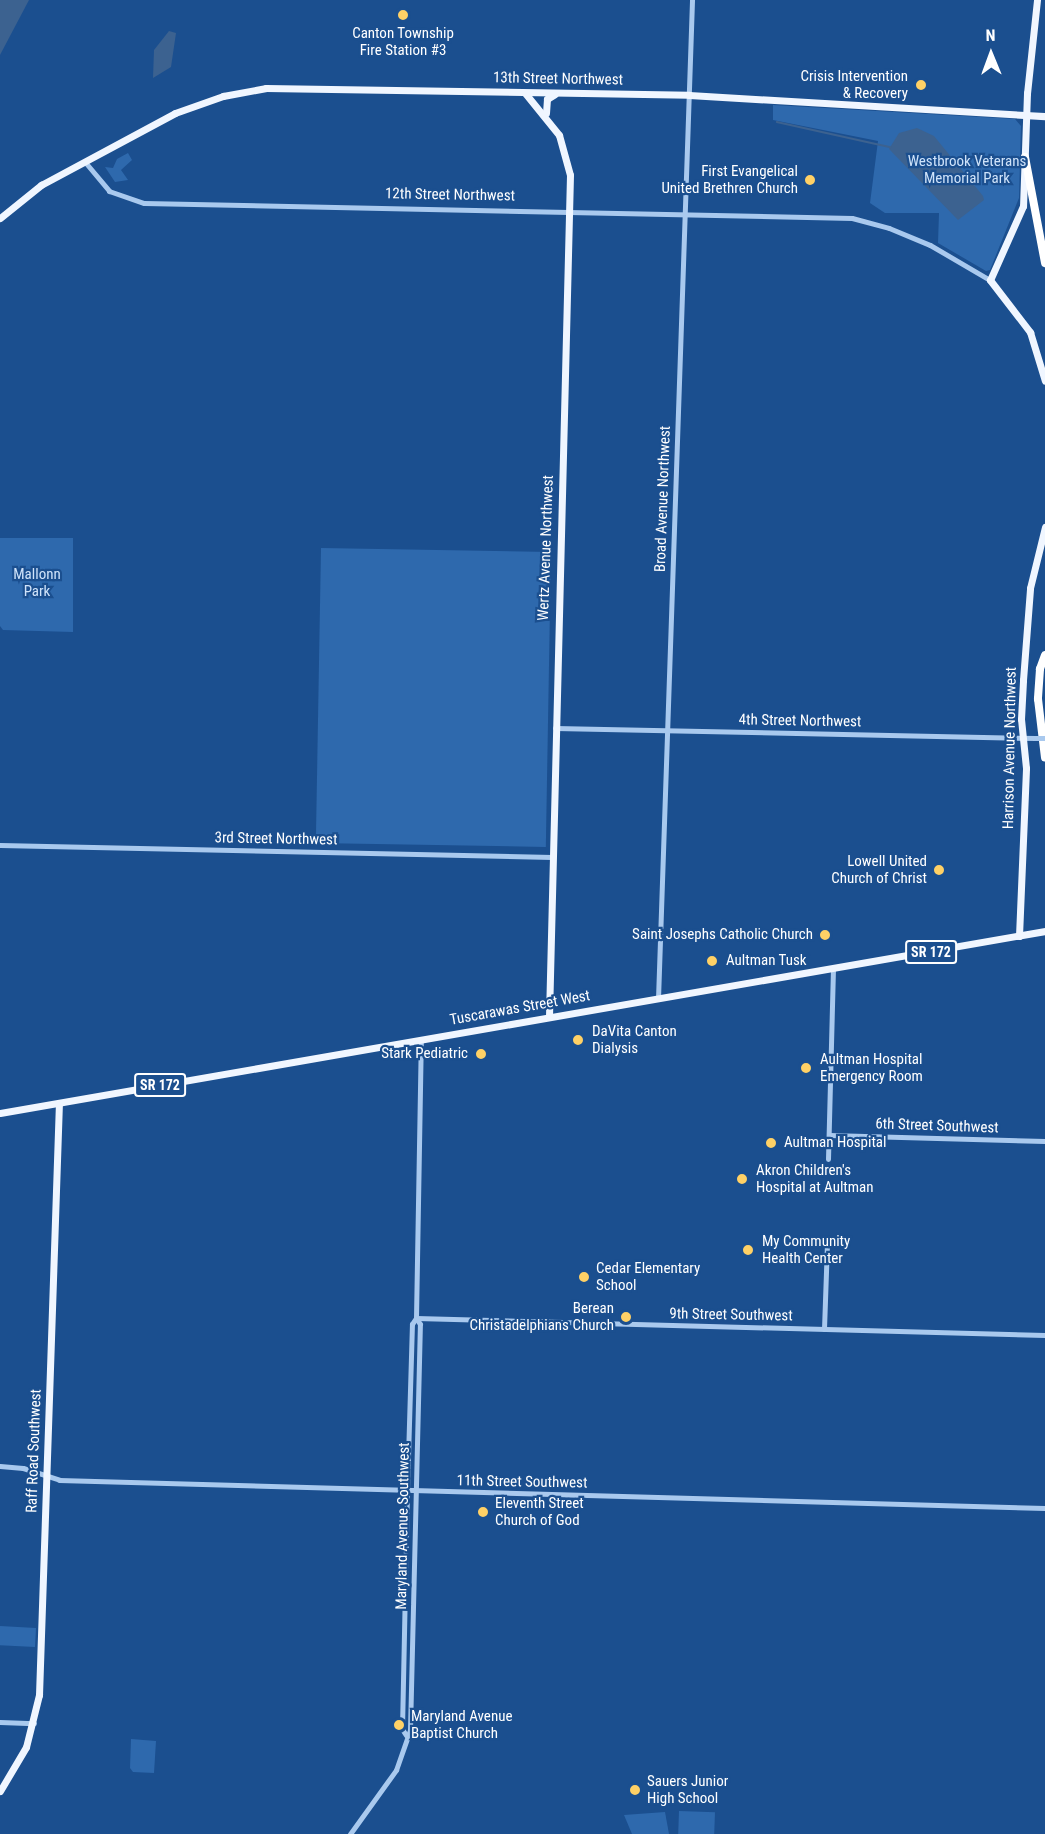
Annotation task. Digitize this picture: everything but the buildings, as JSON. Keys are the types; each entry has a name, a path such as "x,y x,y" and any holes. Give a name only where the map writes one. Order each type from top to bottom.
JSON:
{"highway":[{"path":"1025,157 1045,263"},
{"path":"1045,655 1040,669 1038,699 1045,758"},
{"path":"1045,661 1045,731"}],"main road":[{"path":"1037,0 1026,115 1021,215 990,280 1025,323 1045,381"},
{"name":"13th Street Northwest","path":"86,162 191,106 248,90 292,87 689,95 1045,116"},
{"name":"Wertz Avenue Northwest","path":"525,93 546,116 567,154 569,211 549,1017"},
{"path":"546,116 547,99 558,93"},
{"path":"0,218 31,192 86,162"},
{"name":"Harrison Avenue Northwest","path":"1019,936 1026,768 1021,719 1030,588 1045,527"},
{"name":"Tuscarawas Street West","path":"0,1113 1045,931"},
{"name":"Raff Road Southwest","path":"0,1791 18,1764 35,1723 40,1686 59,1103"}],"street":[{"name":"Broad Avenue Northwest","path":"658,999 692,0"},
{"name":"12th Street Northwest","path":"86,162 106,189 138,202 852,218 889,228 930,245 990,280"},
{"name":"4th Street Northwest","path":"555,728 1045,738"},
{"name":"3rd Street Northwest","path":"0,845 552,858"},
{"path":"828,1158 833,969"},
{"name":"Maryland Avenue Southwest","path":"405,1735 402,1729 407,1491 412,1324 416,1318 421,1040"},
{"name":"6th Street Southwest","path":"829,1135 1045,1141"},
{"path":"824,1329 826,1240"},
{"name":"Maryland Avenue Southwest","path":"350,1834 398,1768 405,1735 410,1730 420,1324 416,1318"},
{"name":"9th Street Southwest","path":"416,1318 1045,1335"},
{"name":"11th Street Southwest","path":"0,1466 24,1468 46,1477 416,1492 1045,1508"},
{"path":"0,1722 35,1723"}],"green space":[{"name":"Westbrook Veterans Memorial Park","path":"773,105 1015,119 1021,126 1019,198 990,270 986,271 938,243 939,213 885,213 870,203 878,141 773,120"},
{"path":"128,153 132,160 121,170 128,180 115,182 105,167 113,168 117,159"},
{"name":"Mallonn Park","path":"0,538 73,538 73,632 3,630 0,626"},
{"path":"321,548 551,552 546,847 316,843"},
{"path":"0,1626 36,1628 35,1647 0,1645"},
{"path":"131,1739 156,1741 154,1773 133,1772 130,1768"},
{"path":"679,1811 715,1812 714,1834 678,1834"},
{"path":"665,1812 669,1834 632,1834 624,1815"}],"shaded area":[{"path":"0,0 29,0 0,55"},
{"path":"169,31 176,33 171,67 153,78 154,50"},
{"path":"917,128 934,136 983,196 984,200 958,220 889,149 899,133"}],"waterway":[{"path":"777,122 890,147"}],"place":[{"name":"Canton Township Fire Station #3","path":"403,15"},
{"name":"Crisis Intervention & Recovery","path":"921,85"},
{"name":"First Evangelical United Brethren Church","path":"810,180"},
{"name":"Lowell United Church of Christ","path":"939,870"},
{"name":"Saint Josephs Catholic Church","path":"825,935"},
{"name":"Aultman Tusk","path":"712,961"},
{"name":"DaVita Canton Dialysis","path":"578,1040"},
{"name":"Stark Pediatric","path":"481,1054"},
{"name":"Aultman Hospital Emergency Room","path":"806,1068"},
{"name":"Aultman Hospital","path":"771,1143"},
{"name":"Akron Children's Hospital at Aultman","path":"742,1179"},
{"name":"My Community Health Center","path":"748,1250"},
{"name":"Cedar Elementary School","path":"584,1277"},
{"name":"Berean Christadelphians Church","path":"626,1317"},
{"name":"Eleventh Street Church of God","path":"483,1512"},
{"name":"Maryland Avenue Baptist Church","path":"399,1725"},
{"name":"Sauers Junior High School","path":"635,1790"}]}
